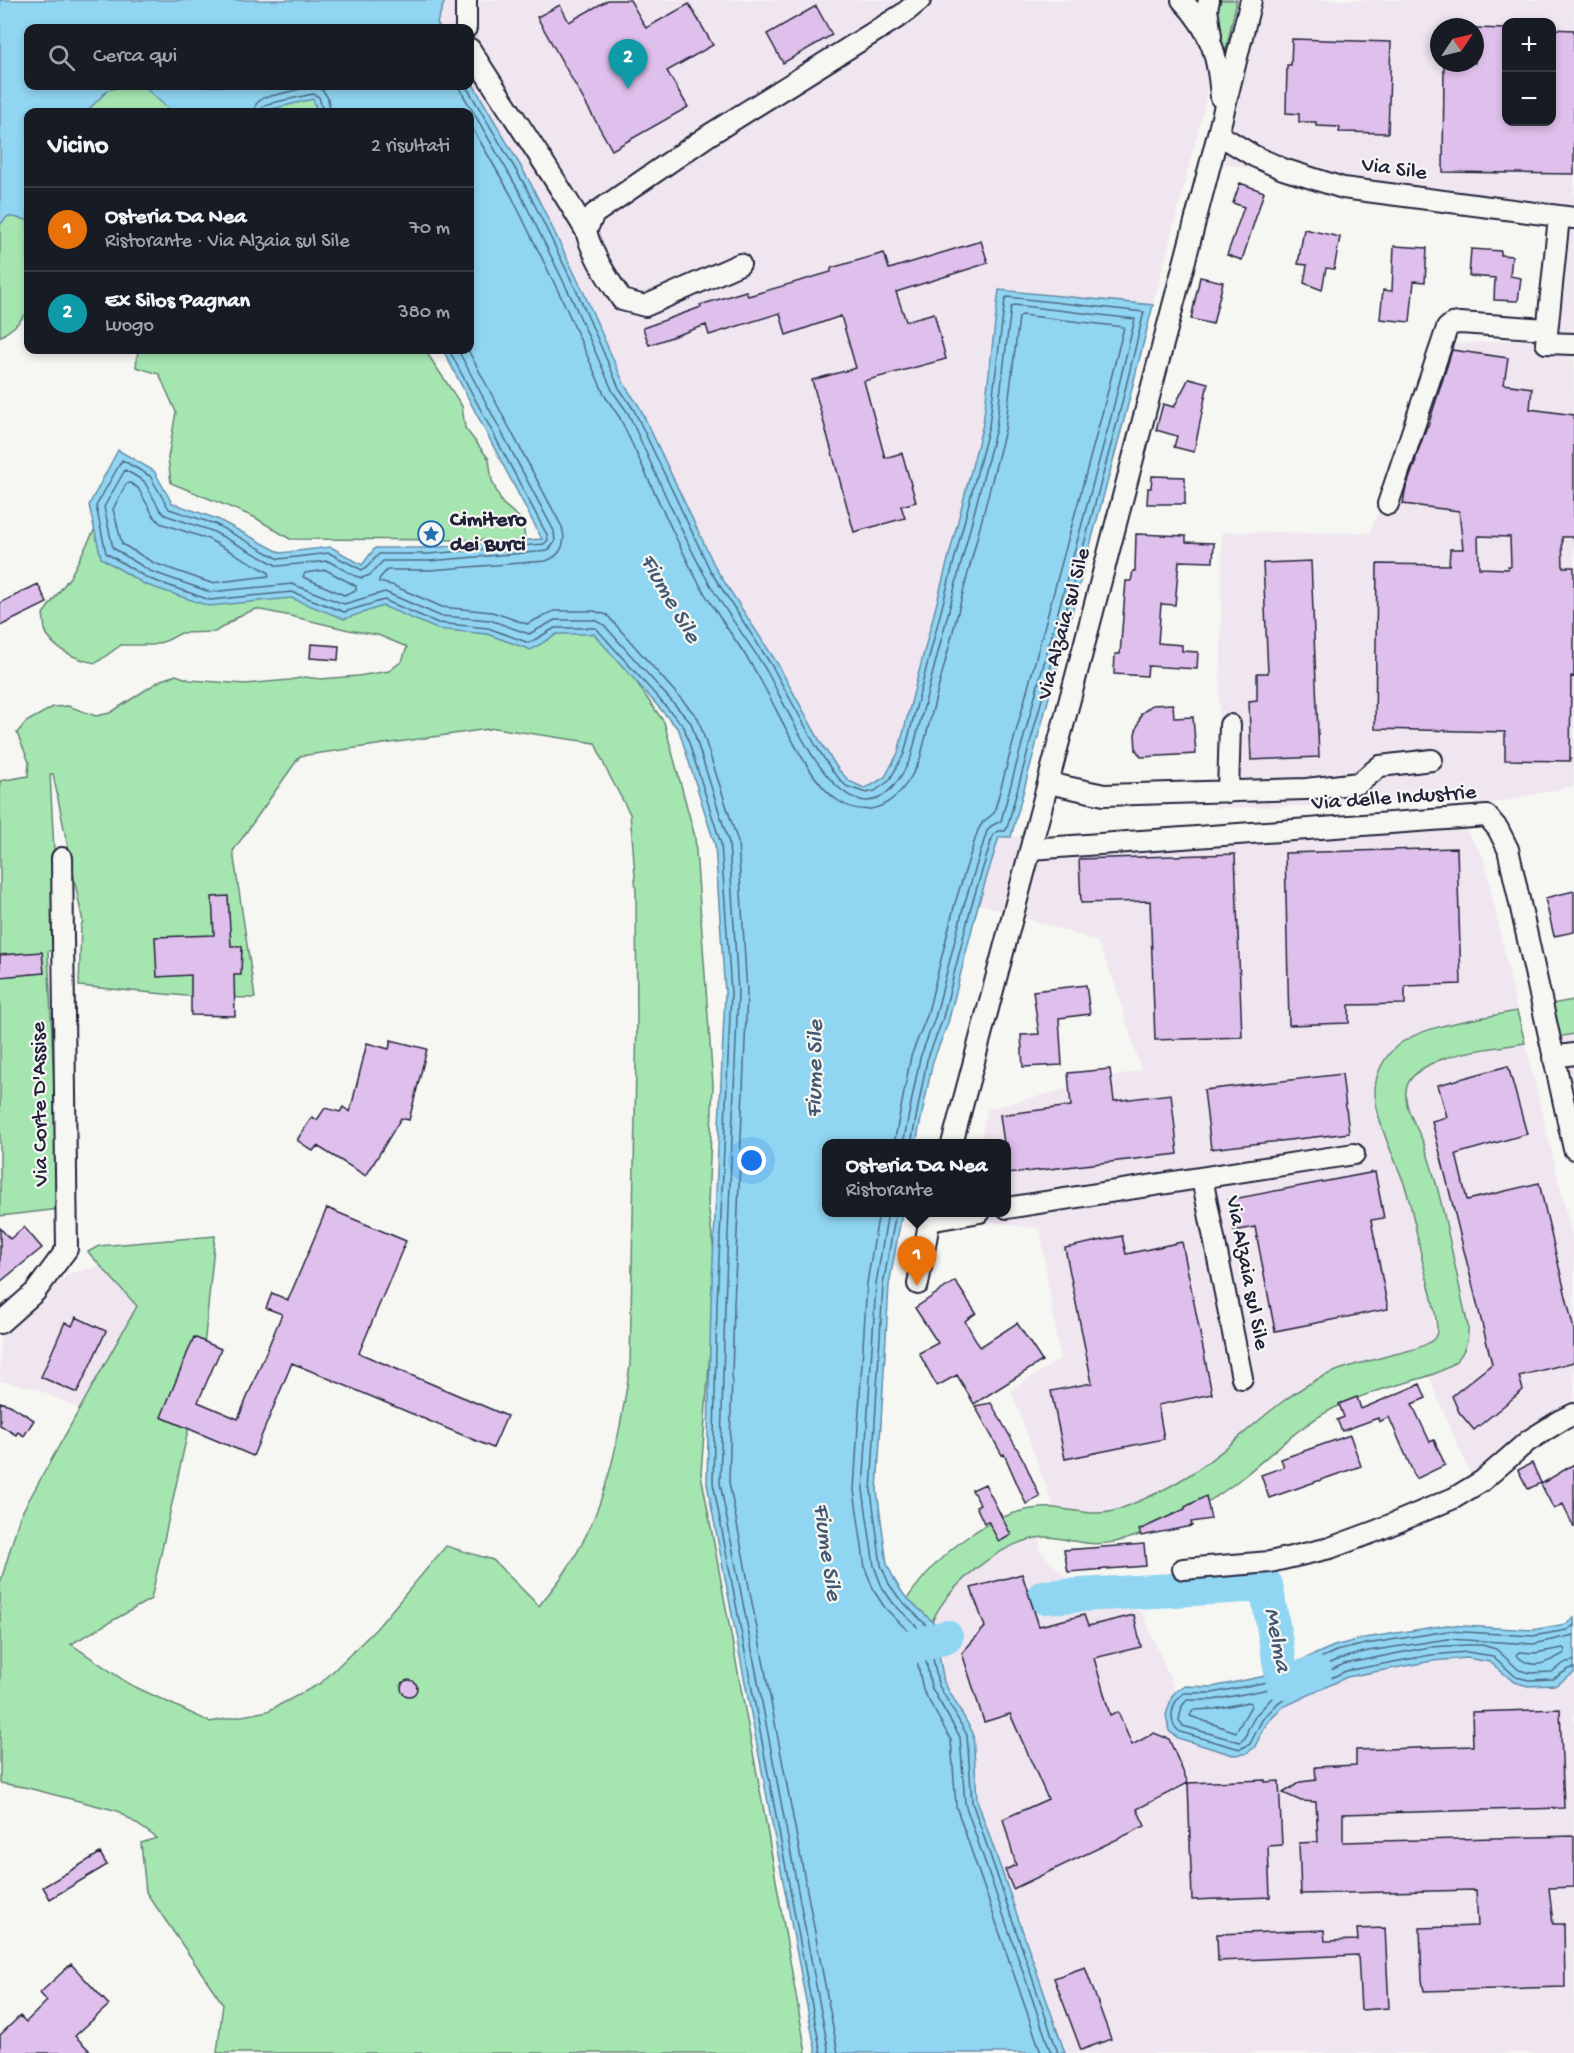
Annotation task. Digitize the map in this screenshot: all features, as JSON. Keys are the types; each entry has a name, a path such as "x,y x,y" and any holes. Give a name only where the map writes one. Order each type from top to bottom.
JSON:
{"street":[{"path":"466,0 466,24"},
{"path":"586,231 594,214 710,135 903,14 920,0"},
{"name":"Via Alzaia sul Sile","path":"1182,0 1214,47 1219,68 1220,124"},
{"path":"1209,0 1208,19 1214,47"},
{"name":"Via Alzaia sul Sile","path":"953,1139 1031,849 1251,0"},
{"path":"474,55 512,117 564,193 586,231 589,245 622,300 645,306 741,264"},
{"name":"Via Sile","path":"1220,124 1254,156 1283,169 1343,188 1567,218"},
{"path":"1567,218 1546,343 1574,344"},
{"path":"1388,504 1447,328 1452,324 1460,323 1547,329"},
{"path":"1228,792 1230,725"},
{"path":"1048,783 1104,795 1306,789 1359,783 1380,766 1432,760"},
{"name":"Via delle Industrie","path":"1031,849 1486,816 1498,829 1508,849 1574,1149"},
{"name":"Via Corte D'Assise","path":"0,1323 35,1292 67,1249 62,858"},
{"path":"1553,1057 1574,1054"},
{"name":"Via Alzaia sul Sile","path":"1011,1207 1354,1154"},
{"name":"Via Alzaia sul Sile","path":"1202,1178 1242,1378"},
{"path":"918,1284 930,1217"},
{"path":"1183,1569 1270,1562 1330,1548 1376,1531 1455,1498 1482,1481 1528,1442 1574,1414"}],"shaded area":[{"path":"445,0 1218,0 1206,67 1207,87 1204,109 1153,305 999,291 983,424 928,644 898,753 885,777 872,785 864,788 849,781 838,769 777,663 716,569 639,406 625,386 583,291 531,184 474,86 474,24 437,23"},
{"path":"1247,0 1574,0 1574,786 1479,806 1470,801 1451,799 1315,806 1215,808 1221,660 1222,532 1370,533 1438,345 1535,339 1567,217 1351,190 1219,162"},
{"path":"1450,827 1461,829 1467,832 1484,858 1517,1011 1414,1035 1386,1057 1376,1080 1376,1099 1406,1189 1431,1298 1436,1336 1432,1342 1419,1348 1346,1367 1325,1375 1186,1477 1123,1508 1092,1514 1054,1508 1011,1390 1060,1359 1040,1229 959,1217 1011,1217 1011,1139 980,1139 988,1109 1141,1070 1115,984 1097,941 978,903 999,836 1056,839"},
{"path":"1574,1034 1574,1123 1553,1038"},
{"path":"1525,1043 1574,1244 1574,1422 1521,1463 1476,1487 1430,1376 1444,1370 1468,1326 1435,1183 1424,1145 1406,1100 1406,1094 1412,1077 1430,1064 1449,1057"},
{"path":"126,1260 141,1301 88,1413 35,1388 0,1381 0,1334 68,1274"},
{"path":"1040,1538 1039,1550 1081,1592 1142,1612 1175,1691 1169,1702 1165,1718 1170,1732 1178,1738 1233,1755 1245,1754 1258,1742 1267,1723 1283,1707 1347,1677 1432,1661 1467,1658 1490,1662 1514,1682 1528,1686 1556,1685 1574,1673 1574,2053 1065,2053 977,1800 973,1733 944,1682 932,1622 936,1612 952,1590 981,1564 1001,1551"}],"green space":[{"path":"1218,0 1237,0 1225,54 1217,17"},
{"path":"92,90 161,90 176,108 83,108"},
{"path":"249,90 315,90 330,108 245,108"},
{"path":"24,193 24,316 0,337 0,214"},
{"path":"138,354 428,354 462,406 465,428 489,459 492,481 502,503 522,520 525,538 515,546 482,540 290,539 254,517 171,483 168,458 176,412 159,374 136,367"},
{"path":"98,523 130,553 571,597 628,667 664,722 695,837 713,1085 708,1204 716,1268 701,1474 806,2053 217,2053 223,2004 146,1892 141,1843 157,1838 118,1811 0,1783 0,1584 20,1516 137,1306 88,1252 99,1246 215,1236 202,1367 151,1599 71,1644 129,1684 210,1722 268,1711 321,1683 376,1629 446,1546 493,1560 539,1606 564,1574 581,1546 602,1497 622,1418 630,1365 637,1019 636,892 630,814 595,743 495,728 300,756 233,851 255,998 197,997 79,986 83,922 53,774 50,774 59,949 48,951 60,1209 0,1216 0,781 28,776 29,762 17,733 26,722 53,707 68,706 96,716 110,713 161,680 176,675 190,680 245,684 305,677 320,679 358,676 389,671 402,661 407,647 378,635 256,609 241,615 215,632 181,633 153,645 121,645 96,663 73,656 59,648 48,636 43,614 70,577"},
{"path":"1574,1000 1574,1034 1553,1038 1545,1005"},
{"path":"1517,1011 1525,1043 1463,1053 1432,1063 1410,1080 1407,1087 1407,1104 1431,1166 1468,1326 1463,1352 1456,1361 1437,1373 1366,1395 1331,1410 1304,1427 1220,1494 1158,1528 1129,1538 1104,1543 1047,1537 1031,1539 1014,1545 997,1554 964,1579 951,1593 932,1622 907,1599 935,1565 951,1550 989,1524 1031,1509 1053,1508 1097,1513 1115,1511 1133,1504 1171,1486 1203,1466 1282,1402 1325,1375 1418,1348 1433,1340 1437,1330 1433,1304 1408,1195 1378,1115 1375,1091 1377,1078 1388,1055 1408,1038 1454,1023"}],"water":[{"path":"0,0 445,0 438,24 24,24 24,90 108,90 90,108 24,108 24,219 8,216 0,225"},
{"name":"Fiume Sile","path":"474,86 531,184 583,291 625,386 639,406 716,569 777,663 838,769 849,781 864,788 885,777 898,753 983,424 999,290 1153,305 1011,837 999,837 977,909 948,1023 933,1061 917,1139 822,1139 822,1217 901,1217 889,1285 877,1491 887,1564 904,1595 933,1622 944,1682 973,1733 977,1800 1065,2053 816,2053 707,1484 711,1304 725,993 715,845 679,730 594,634 557,634 531,650 487,634 437,629 383,606 344,619 291,598 209,606 144,584 101,558 89,505 118,450 154,471 172,503 217,519 281,553 331,547 362,565 375,548 428,548 542,539 445,354 474,354 474,108 316,108 313,99 276,108 168,108 147,90 474,90"},
{"path":"1574,1618 1574,1673 1556,1685 1528,1686 1514,1682 1490,1662 1467,1658 1432,1661 1347,1677 1283,1707 1267,1723 1254,1748 1245,1754 1233,1755 1178,1738 1169,1731 1166,1715 1172,1696 1185,1686 1212,1687 1265,1676 1334,1646 1365,1638 1447,1625 1532,1630 1566,1624"}],"building":[{"path":"608,0 630,0 646,28 689,4 713,45 667,71 688,107 612,150 537,17 560,5 569,22"},
{"path":"816,6 832,35 783,63 767,34"},
{"path":"1484,28 1502,29 1502,126 1556,126 1556,29 1574,30 1574,174 1443,172 1444,72 1484,72"},
{"path":"1292,39 1391,42 1388,133 1339,132 1340,127 1316,126 1316,122 1299,122 1299,114 1286,113 1287,65 1291,65"},
{"path":"1240,183 1264,192 1242,260 1227,255 1244,207 1233,203"},
{"path":"1304,229 1340,237 1334,269 1326,268 1322,290 1304,283 1307,265 1298,264"},
{"path":"981,241 988,263 896,292 906,321 934,313 946,359 864,381 885,458 902,453 916,502 901,506 905,518 854,532 812,380 856,368 841,316 786,335 780,313 709,335 706,325 649,345 643,328 701,307 700,305 746,291 748,296 831,272 831,268 884,253 889,269"},
{"path":"1394,246 1427,248 1425,282 1414,281 1410,322 1380,319 1383,290 1392,291"},
{"path":"1471,249 1501,251 1501,255 1512,256 1510,276 1521,278 1518,301 1494,300 1495,278 1469,276"},
{"path":"1200,277 1223,282 1213,324 1191,319"},
{"path":"1452,350 1508,358 1504,384 1532,388 1530,409 1574,415 1574,537 1562,537 1563,567 1574,567 1574,677 1571,676 1570,761 1505,760 1505,732 1375,729 1377,564 1449,565 1450,549 1463,549 1459,511 1403,504 1405,491","holes":["1478,536 1510,537 1511,566 1508,566 1508,569 1479,568"]},
{"path":"1189,378 1208,383 1194,452 1174,447 1177,436 1156,430 1163,404 1174,407"},
{"path":"1152,476 1185,477 1185,504 1147,504 1148,488 1151,488"},
{"path":"1136,534 1186,536 1186,542 1214,543 1213,562 1179,561 1175,605 1161,604 1158,643 1182,645 1182,651 1198,652 1197,669 1148,666 1147,676 1114,674 1115,654 1120,654 1126,581 1131,581 1133,571 1135,571"},
{"path":"1311,561 1319,757 1251,760 1249,701 1257,700 1257,673 1268,673 1263,563"},
{"path":"38,584 47,603 0,626 0,603"},
{"path":"311,644 339,646 338,660 310,658"},
{"path":"1173,704 1174,718 1193,717 1196,754 1141,757 1136,750 1135,734 1141,714 1152,705"},
{"path":"1457,848 1461,984 1405,986 1405,1004 1349,1005 1349,1023 1289,1025 1285,853"},
{"path":"1235,854 1242,1037 1155,1040 1150,901 1081,903 1079,859"},
{"path":"1574,891 1574,932 1554,936 1545,898"},
{"path":"228,896 231,946 242,946 241,975 234,975 235,1016 191,1015 191,975 157,977 155,937 214,935 212,897"},
{"path":"42,952 44,973 0,977 0,955"},
{"path":"1086,985 1090,1014 1059,1018 1062,1065 1023,1067 1021,1035 1039,1034 1033,991"},
{"path":"391,1040 427,1049 409,1120 401,1118 366,1176 317,1146 313,1151 297,1140 312,1117 317,1120 325,1108 340,1112 343,1107 350,1112 367,1043 389,1049"},
{"path":"1508,1066 1527,1134 1456,1154 1467,1200 1539,1183 1574,1330 1574,1362 1519,1376 1523,1390 1474,1430 1459,1412 1452,1396 1492,1364 1432,1121 1447,1117 1438,1085"},
{"path":"1110,1069 1114,1101 1171,1094 1178,1154 1011,1174 1011,1139 1003,1139 1000,1115 1071,1106 1068,1073"},
{"path":"1342,1074 1349,1133 1211,1149 1204,1090"},
{"path":"1375,1172 1384,1218 1371,1220 1388,1309 1275,1331 1255,1227 1234,1231 1228,1200"},
{"path":"327,1208 406,1241 359,1353 507,1416 493,1448 292,1363 253,1456 161,1417 194,1337 221,1349 198,1402 238,1419 282,1314 266,1308 272,1293 288,1300"},
{"path":"24,1227 42,1248 0,1282 0,1228 10,1239"},
{"path":"1122,1236 1126,1254 1182,1242 1212,1394 1158,1405 1164,1439 1065,1459 1051,1391 1092,1383 1065,1248"},
{"path":"955,1281 976,1313 965,1321 980,1347 1017,1323 1042,1361 974,1404 957,1375 937,1386 919,1353 938,1343 915,1308"},
{"path":"76,1317 106,1331 77,1393 41,1377 65,1322 72,1326"},
{"path":"1420,1384 1426,1398 1412,1404 1430,1442 1434,1440 1445,1465 1416,1479 1389,1417 1379,1422 1378,1418 1342,1431 1337,1420 1344,1417 1339,1404 1357,1397 1361,1409"},
{"path":"0,1402 10,1405 34,1420 24,1436 18,1432 16,1435 0,1425"},
{"path":"991,1403 1024,1461 1040,1497 1026,1504 1004,1454 1002,1455 975,1406"},
{"path":"1350,1435 1361,1466 1269,1498 1261,1475 1284,1467 1281,1459"},
{"path":"1532,1463 1541,1483 1528,1489 1518,1470"},
{"path":"1574,1464 1574,1528 1563,1504 1554,1509 1541,1484"},
{"path":"985,1484 1011,1535 999,1542 988,1521 984,1523 976,1506 980,1504 972,1490"},
{"path":"1206,1496 1211,1519 1191,1522 1192,1526 1141,1536 1139,1530 1185,1509"},
{"path":"1144,1544 1146,1566 1068,1572 1064,1550"},
{"path":"1022,1574 1039,1626 1084,1615 1088,1626 1134,1615 1141,1647 1094,1658 1110,1715 1118,1712 1132,1745 1154,1733 1169,1739 1188,1783 1137,1809 1145,1826 1013,1889 1005,1870 1016,1865 1003,1819 1048,1799 1010,1714 984,1722 962,1653 985,1627 971,1588"},
{"path":"409,1680 415,1682 417,1688 415,1694 409,1696 403,1694 401,1688 403,1682"},
{"path":"1560,1709 1564,1808 1343,1814 1343,1842 1574,1836 1574,1887 1549,1888 1553,1924 1564,1924 1565,1987 1424,1991 1420,1928 1478,1926 1476,1890 1301,1894 1299,1843 1318,1842 1316,1802 1301,1801 1283,1793 1300,1782 1316,1780 1315,1767 1356,1765 1356,1750 1473,1746 1472,1712"},
{"path":"1265,1780 1265,1782 1279,1781 1282,1845 1268,1846 1270,1897 1192,1900 1188,1783"},
{"path":"100,1853 107,1865 50,1899 43,1887"},
{"path":"1385,1928 1389,2008 1361,2010 1358,1955 1218,1961 1217,1934 1324,1930 1325,1941 1358,1940 1357,1929"},
{"path":"71,1964 109,2005 75,2036 92,2053 0,2053 0,2035 20,2016 26,2022 47,2001 40,1993"},
{"path":"1085,1967 1111,2039 1081,2050 1054,1978"}],"waterway":[{"name":"Melma","path":"1043,1597 1266,1585 1283,1683 1315,1673"},
{"name":"Melma","path":"891,1653 946,1637"}],"place":[{"name":"Ex Silos Pagnan","path":"628,89"},
{"name":"Cimitero dei Burci","path":"431,534"},
{"name":"Osteria Da Nea","path":"917,1286"}]}
